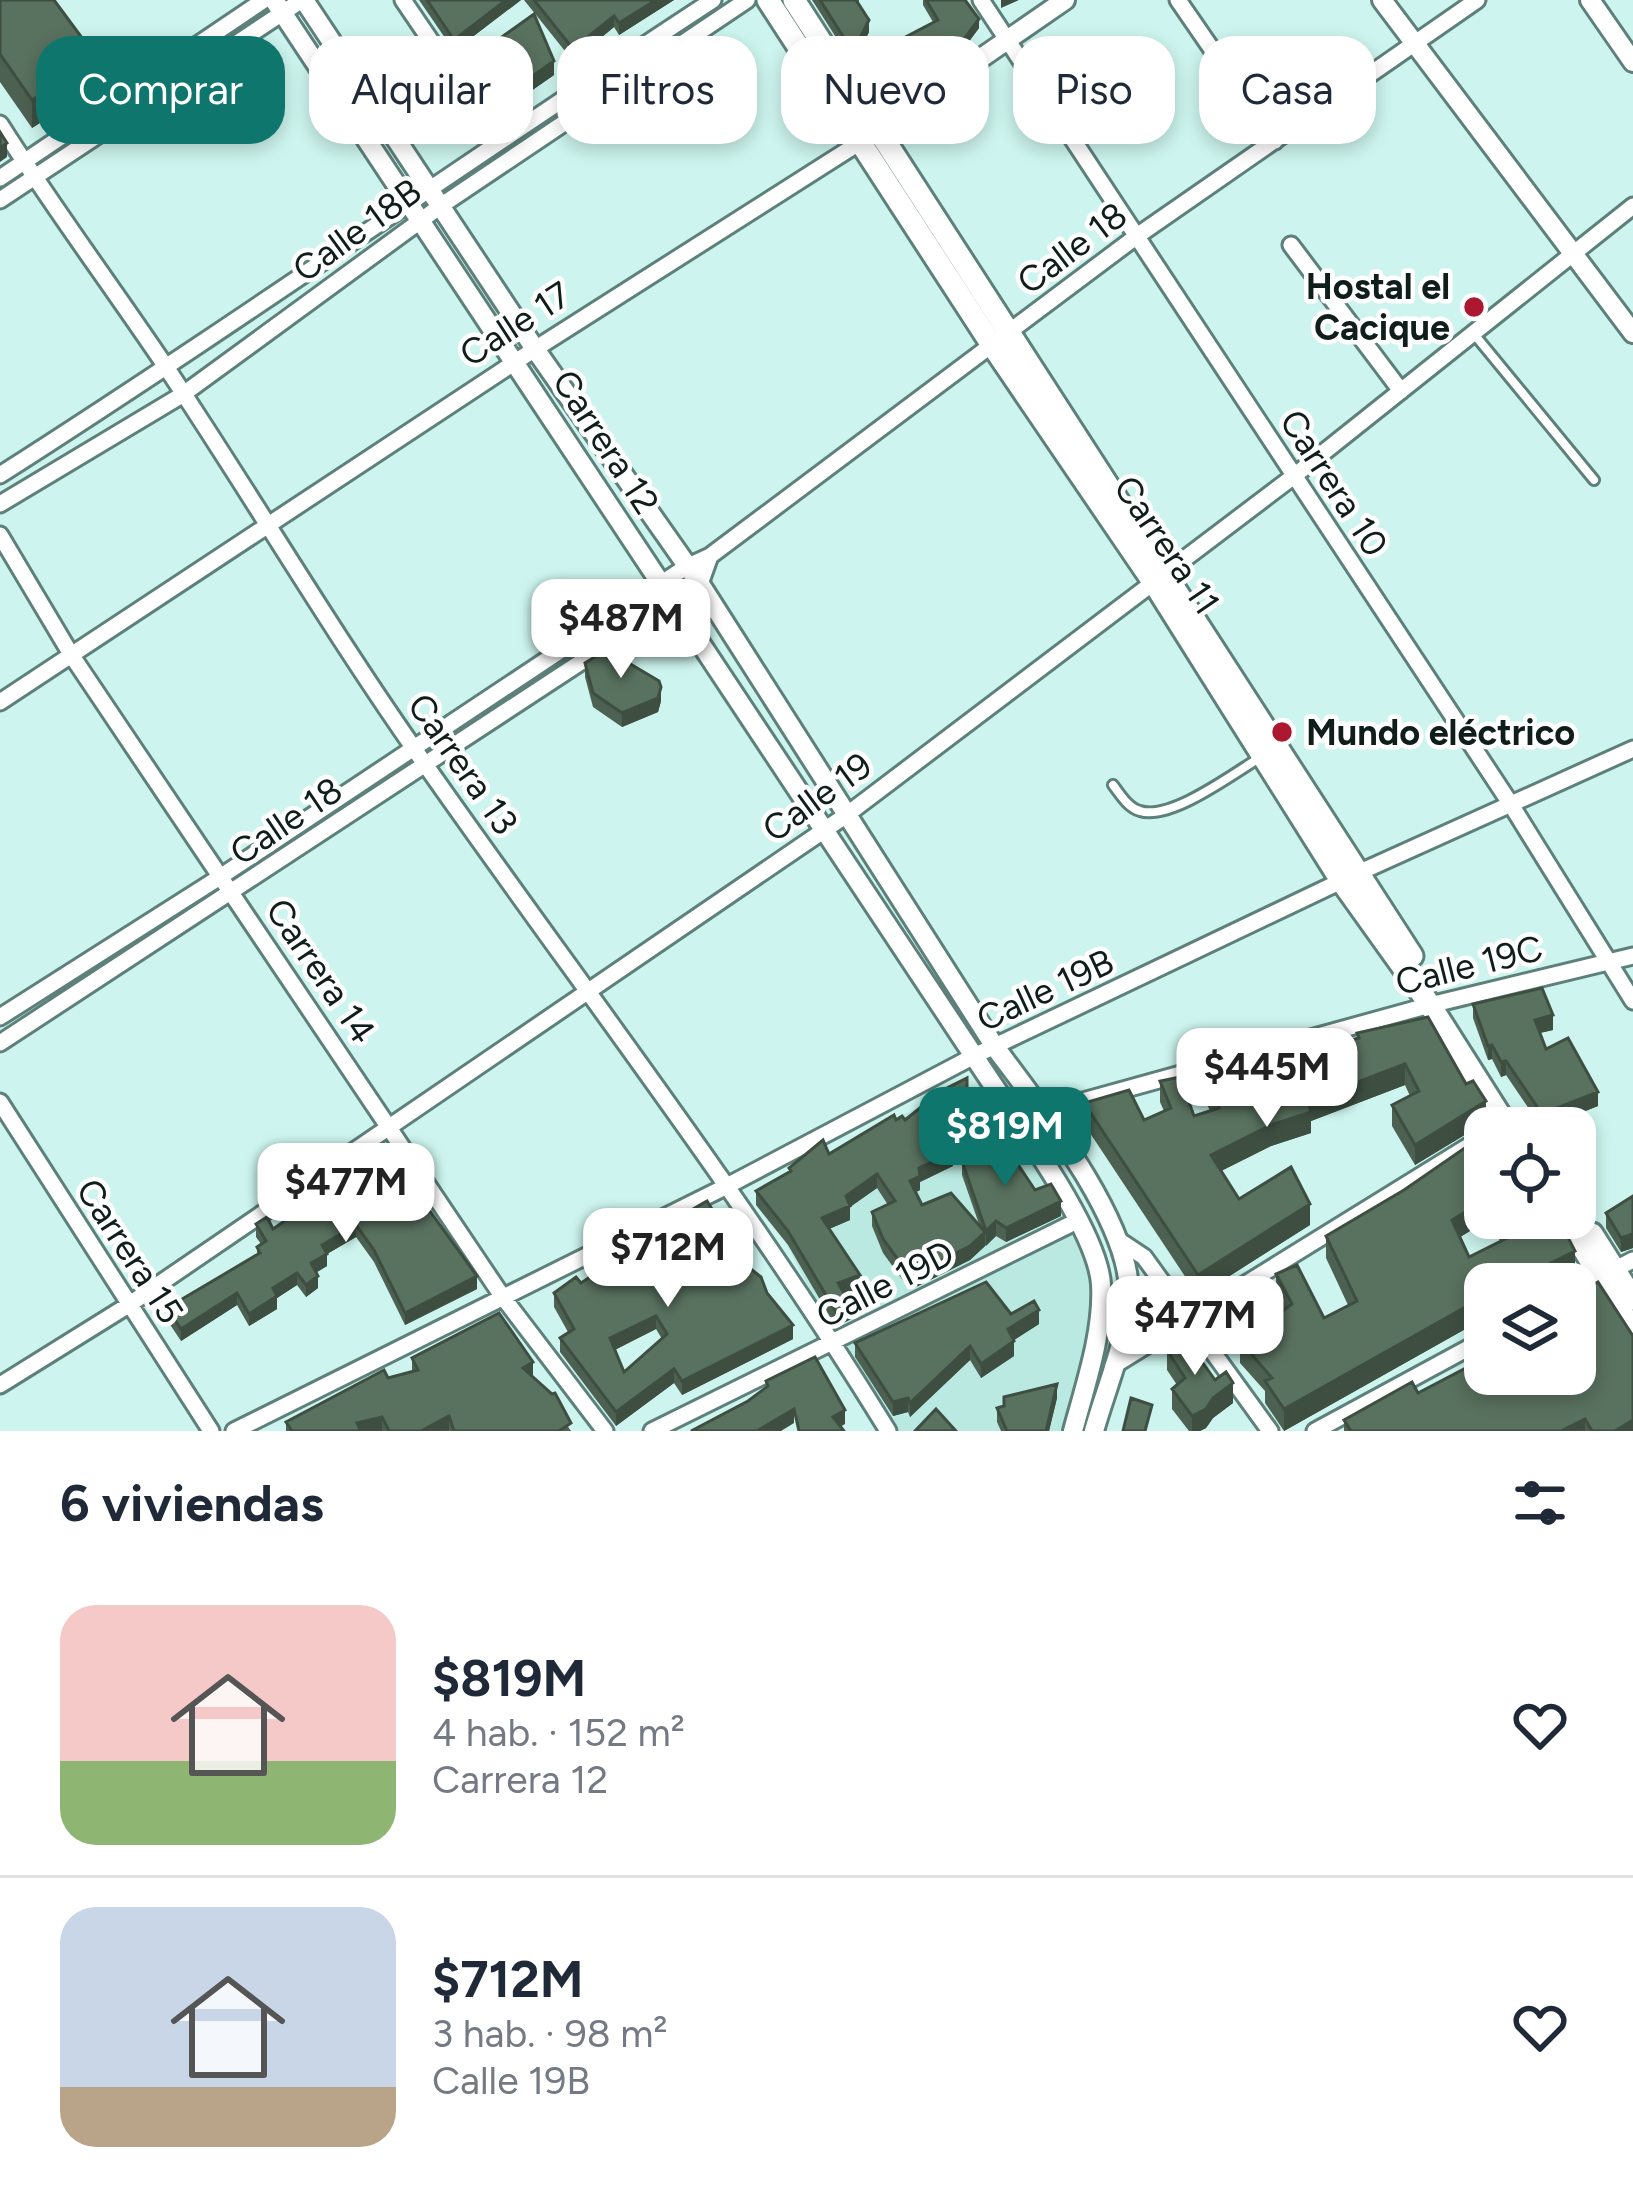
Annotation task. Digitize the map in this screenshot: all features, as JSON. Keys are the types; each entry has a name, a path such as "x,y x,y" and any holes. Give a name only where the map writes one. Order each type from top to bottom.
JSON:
{"main road":[{"name":"Carrera 11","path":"768,0 795,36"},
{"name":"Carrera 11","path":"794,0 814,36"},
{"name":"Carrera 11","path":"876,144 1436,1004 1497,1107"},
{"path":"1586,1239 1616,1268 1633,1331"},
{"path":"1596,1239 1633,1299"}],"street":[{"path":"0,178 264,0"},
{"path":"0,200 279,7 303,0"},
{"name":"Carrera 12","path":"303,0 535,350 700,584 845,816 1107,1216 1128,1270 1129,1299 1094,1431"},
{"path":"403,0 428,36"},
{"name":"Calle 18B","path":"533,118 713,0"},
{"name":"Calle 18B","path":"0,504 182,395 442,205 747,0"},
{"name":"Carrera 10","path":"981,0 1510,802 1633,1001"},
{"name":"Calle 17","path":"989,51 1066,0"},
{"path":"1178,0 1203,36"},
{"path":"1382,0 1633,333"},
{"name":"Calle 18","path":"1376,74 1478,0"},
{"path":"1590,0 1633,62"},
{"name":"Carrera 12","path":"279,7 1079,1220 1095,1255 1102,1292 1073,1431"},
{"name":"Carrera 13","path":"0,124 425,765 727,1186 888,1431"},
{"name":"Calle 18B","path":"0,475 166,369 493,144"},
{"name":"Calle 17","path":"0,702 856,144"},
{"name":"Calle 18","path":"0,1017 220,877 686,567 710,556 1137,236 1272,144"},
{"name":"Calle 19","path":"0,1385 127,1306 845,816 1294,476 1633,206"},
{"path":"1291,245 1401,391"},
{"name":"Carrera 14","path":"0,535 72,656 502,1296 605,1431"},
{"path":"700,584 710,556"},
{"name":"Calle 18","path":"0,1043 700,584"},
{"name":"Calle 19B","path":"234,1431 727,1186 974,1056 1510,802 1633,749"},
{"name":"Calle 19C","path":"1043,1112 1436,1004 1633,956"},
{"name":"Carrera 15","path":"0,1102 211,1431"},
{"path":"1113,1366 1464,1149"},
{"name":"Calle 19D","path":"652,1431 1079,1220"},
{"path":"1120,1241 1144,1257 1270,1431"},
{"path":"1315,1431 1464,1350"}],"lane":[{"path":"1473,333 1594,479"},
{"path":"1113,785 1132,808 1155,812 1189,800 1270,750"}],"shaded area":[{"path":"998,1077 1068,1215 831,1333 758,1187 937,1098 942,1105"},
{"path":"1082,1223 1100,1290 1066,1431 886,1431 824,1342"}],"building":[{"path":"0,0 54,0 81,36 36,36 36,97 32,100 0,54"},
{"path":"427,0 506,0 459,36 451,36"},
{"path":"534,0 656,0 619,23 614,16 589,36 563,36"},
{"path":"820,0 856,0 869,20 861,36 843,36"},
{"path":"926,0 965,0 979,19 966,36 907,36 938,20"},
{"path":"534,14 554,61 533,76 533,36 503,36"},
{"path":"613,646 627,662 659,681 658,698 622,713 593,693 585,663"},
{"path":"1542,988 1553,1015 1535,1020 1546,1049 1568,1038 1598,1092 1560,1107 1537,1107 1506,1061 1501,1062 1492,1045 1488,1046 1473,1004"},
{"path":"1428,1017 1466,1084 1473,1081 1486,1101 1464,1107 1464,1115 1415,1145 1392,1105 1419,1091 1405,1064 1308,1101 1311,1112 1271,1125 1211,1155 1239,1199 1291,1167 1310,1204 1198,1275 1084,1103 1129,1090 1144,1120 1171,1108 1160,1081 1180,1077 1194,1116 1219,1108 1203,1074 1295,1046 1296,1054 1359,1038 1357,1033"},
{"path":"967,1078 967,1123 944,1138 953,1152 919,1168 920,1176 910,1181 922,1205 951,1193 985,1232 970,1246 910,1276 883,1239 872,1212 895,1201 877,1174 846,1196 850,1206 822,1218 860,1275 838,1283 851,1305 836,1312 788,1231 756,1191 791,1171 823,1140 829,1154 894,1115 896,1120 902,1116 905,1120 941,1091"},
{"path":"1003,1142 1035,1190 1051,1184 1061,1201 1006,1228 996,1221 986,1231 962,1161 977,1155 980,1160"},
{"path":"384,1148 477,1276 405,1313 356,1225 322,1245 327,1254 311,1263 318,1276 306,1285 297,1273 273,1288 277,1296 249,1314 237,1293 181,1329 167,1308 260,1253 257,1247 266,1241 256,1224 267,1217 273,1229"},
{"path":"1464,1149 1464,1213 1452,1220 1469,1257 1505,1239 1569,1239 1575,1251 1551,1263 1464,1263 1464,1308 1284,1409 1265,1381 1272,1378 1240,1341 1292,1304 1276,1274 1297,1265 1324,1318 1357,1301 1326,1236"},
{"path":"1633,1196 1633,1234 1621,1238 1606,1213"},
{"path":"707,1201 747,1266 761,1277 767,1293 793,1325 682,1381 674,1369 616,1412 560,1338 574,1329 554,1293 576,1277 581,1283 643,1242 646,1246 683,1221 681,1216","holes":["656,1316 667,1334 624,1372 610,1338"]},
{"path":"986,1282 1011,1314 1034,1301 1039,1310 1008,1329 1014,1341 981,1364 970,1346 910,1403 908,1398 893,1402 855,1343"},
{"path":"1596,1283 1633,1336 1633,1420 1615,1431 1592,1431 1585,1419 1561,1431 1351,1431 1344,1420 1412,1382 1418,1393 1464,1369 1464,1395 1596,1395"},
{"path":"499,1313 533,1362 523,1368 555,1393 571,1423 559,1431 454,1431 449,1416 421,1431 389,1431 382,1417 357,1423 361,1431 292,1431 286,1422 384,1370 388,1378 418,1370 412,1358"},
{"path":"1188,1335 1215,1380 1226,1372 1233,1383 1192,1416 1172,1389 1185,1378 1167,1350"},
{"path":"815,1357 845,1410 833,1417 844,1431 799,1431 794,1409 757,1431 691,1431 748,1401 768,1386 766,1381"},
{"path":"1057,1384 1046,1431 1007,1431 997,1408 1004,1406 1004,1397"},
{"path":"1131,1398 1152,1405 1145,1431 1123,1431"},
{"path":"936,1409 956,1431 915,1431"}],"place":[{"name":"Hostal el Cacique","path":"1474,307"},
{"name":"Mundo eléctrico","path":"1282,732"}]}
